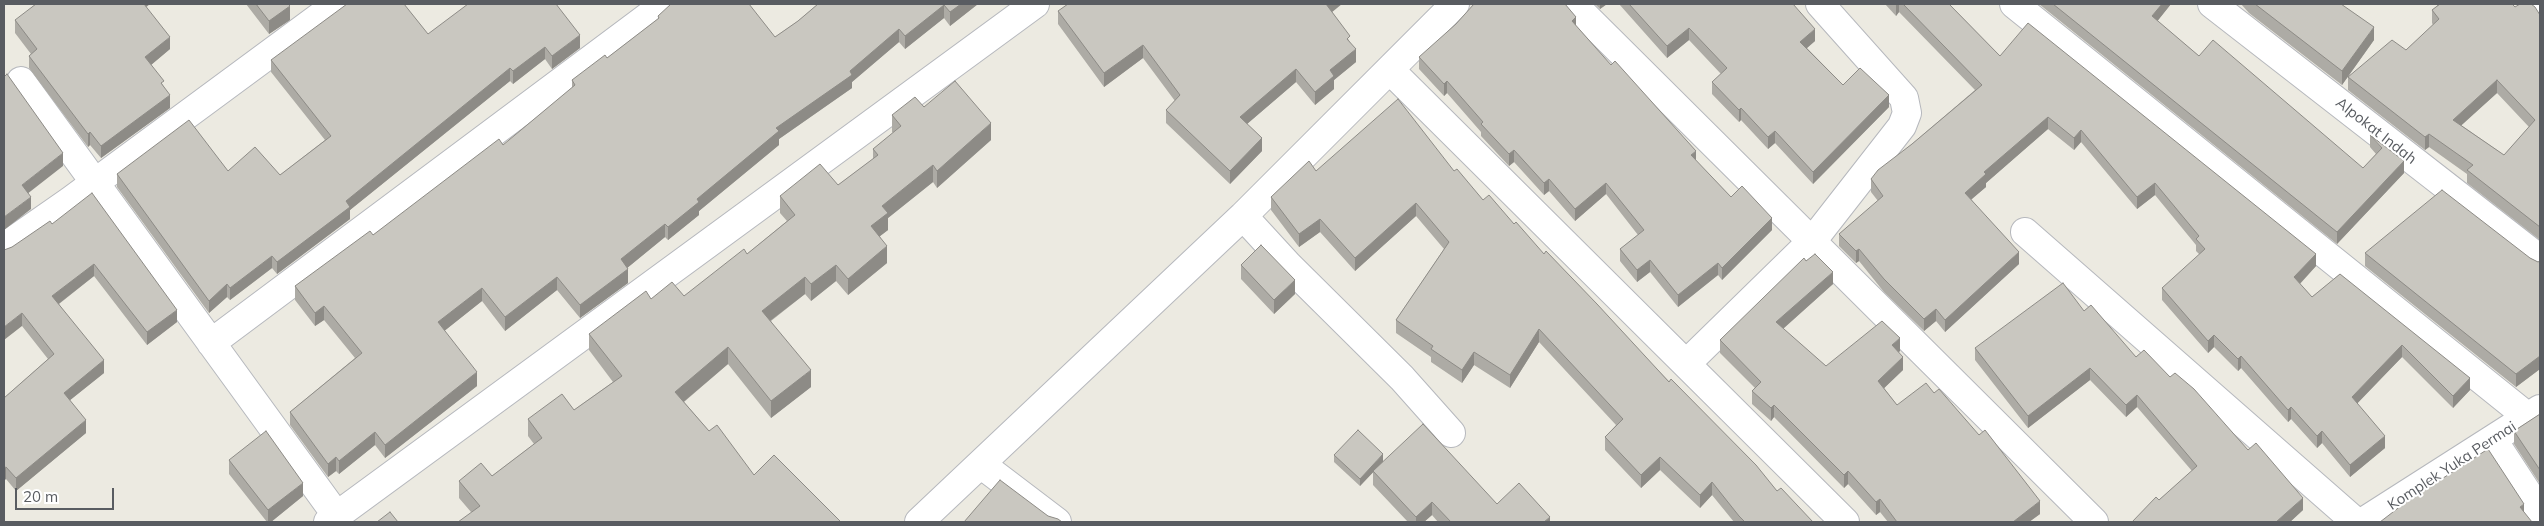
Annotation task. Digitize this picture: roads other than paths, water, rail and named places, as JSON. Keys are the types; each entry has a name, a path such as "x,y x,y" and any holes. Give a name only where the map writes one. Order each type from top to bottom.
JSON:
{"street":[{"path":"4,246 94,183 337,4"},
{"path":"211,343 665,4"},
{"path":"20,81 211,343 332,519 1035,4"},
{"path":"918,522 982,465 1243,216 1455,4"},
{"path":"1573,4 1813,240 2094,522"},
{"path":"1686,363 1813,240 1902,126 1908,113 1904,98 1820,4"},
{"path":"2014,4 2534,413"},
{"name":"Alpokat Indah","path":"2212,4 2540,259"},
{"path":"1390,70 1845,522"},
{"path":"1243,216 1288,265 1402,378 1451,433"},
{"path":"2025,232 2356,522"},
{"name":"Komplek Yuka Permai","path":"2363,522 2534,413"},
{"path":"2493,440 2540,512"},
{"path":"982,465 1057,522"}]}
